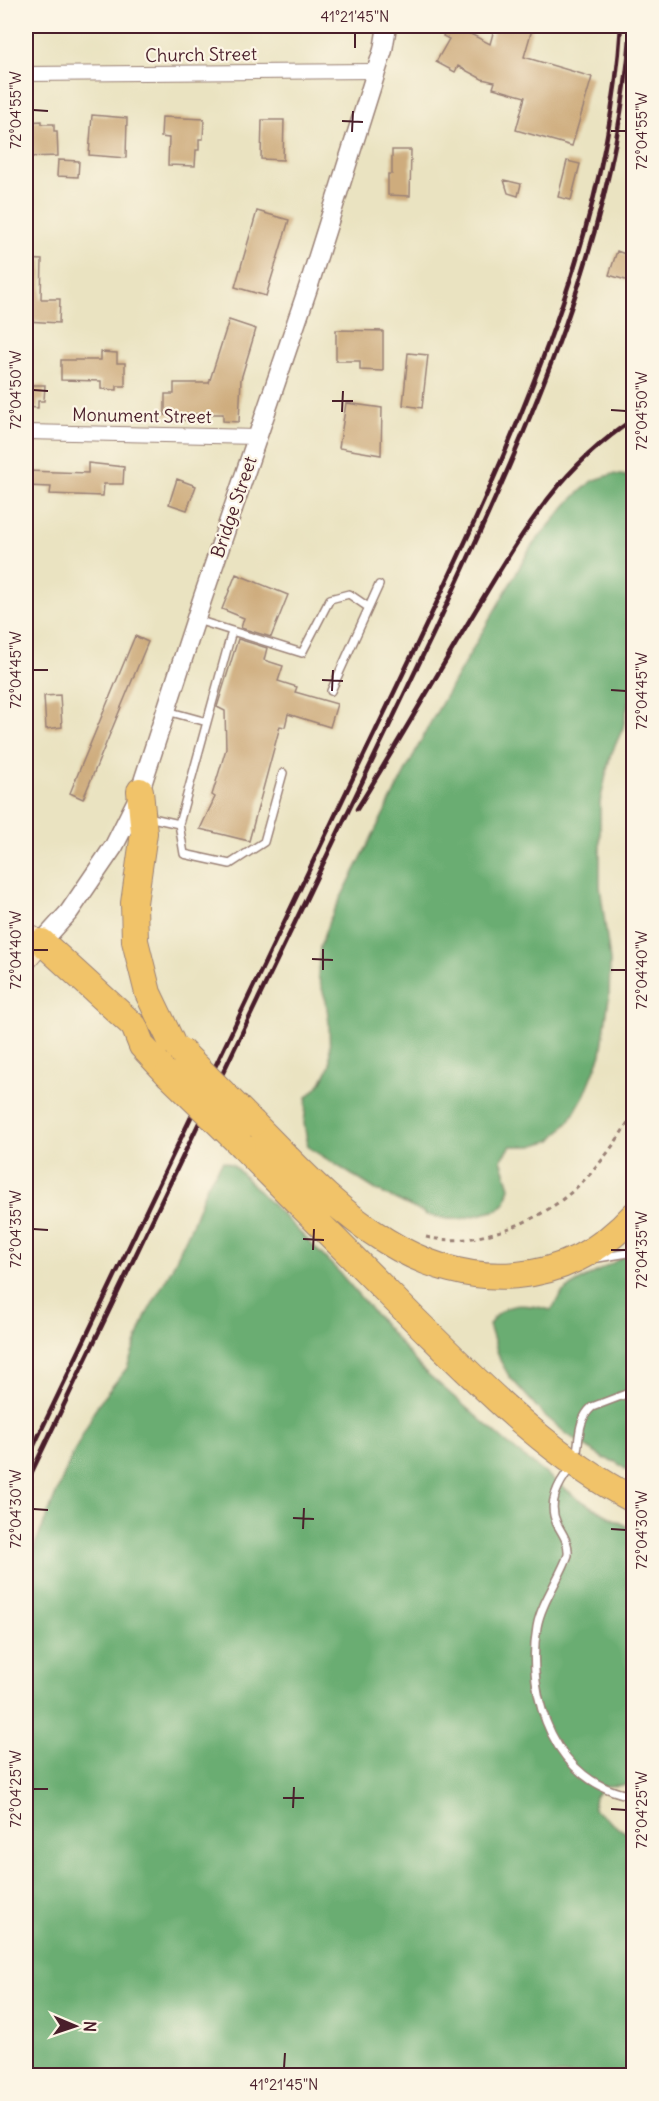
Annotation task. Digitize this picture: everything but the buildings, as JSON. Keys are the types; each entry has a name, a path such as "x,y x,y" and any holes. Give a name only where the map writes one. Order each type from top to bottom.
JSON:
{"highway":[{"path":"142,804 143,844 134,903 135,942 148,993 175,1046"},
{"path":"31,946 134,1026 154,1029 175,1046 345,1211 386,1241 414,1256 453,1270 485,1276 526,1275 568,1263 592,1250 607,1240 633,1215"},
{"path":"134,1026 142,1046 168,1074 494,1398 527,1427 575,1463 633,1500"}],"street":[{"name":"Bridge Street","path":"31,946 69,912 142,804 167,711 308,288 376,71 387,26"},
{"name":"Church Street","path":"26,74 376,71"},
{"name":"Monument Street","path":"26,432 258,437"}],"lane":[{"path":"331,691 379,585"},
{"path":"196,620 302,653 330,599 349,594 368,608"},
{"path":"232,630 179,824 184,854 230,864 264,842 283,773"},
{"path":"167,711 207,722"},
{"path":"142,804 179,824"},
{"path":"568,1263 633,1252"},
{"path":"633,1391 591,1407 582,1418 575,1463 563,1476 552,1507 556,1522 568,1544 568,1555 540,1613 534,1669 539,1701 549,1730 573,1766 599,1785 616,1793 633,1796"}],"path":[{"path":"419,1235 441,1239 472,1238 513,1228 533,1220 579,1186 633,1112"}],"green space":[{"path":"613,474 627,476 633,484 633,555 628,573 633,680 623,728 610,757 600,802 600,886 610,961 609,998 601,1054 585,1094 570,1120 552,1140 532,1146 511,1146 501,1160 510,1187 506,1202 498,1210 461,1219 428,1215 376,1190 308,1147 304,1123 307,1097 321,1083 330,1065 329,1023 326,1001 318,976 320,947 329,921 428,727 531,547 570,501 592,481"},
{"path":"223,1161 233,1165 338,1271 422,1369 515,1450 580,1500 633,1530 633,1785 603,1786 595,1797 593,1809 633,1837 633,2075 26,2076 26,1567 70,1460 98,1404 127,1368 145,1317 171,1270 207,1185"},
{"path":"633,1249 633,1475 616,1462 603,1458 568,1435 542,1413 509,1376 500,1360 489,1325 495,1317 509,1307 524,1305 551,1310 564,1291"}],"railway":[{"path":"26,1462 427,623 499,467 548,345 588,220 603,156 614,91 621,26"},
{"path":"26,1484 435,630 533,410 586,261 607,184 622,106 631,26"},
{"path":"357,809 459,637 542,506 583,460 634,419"}]}
